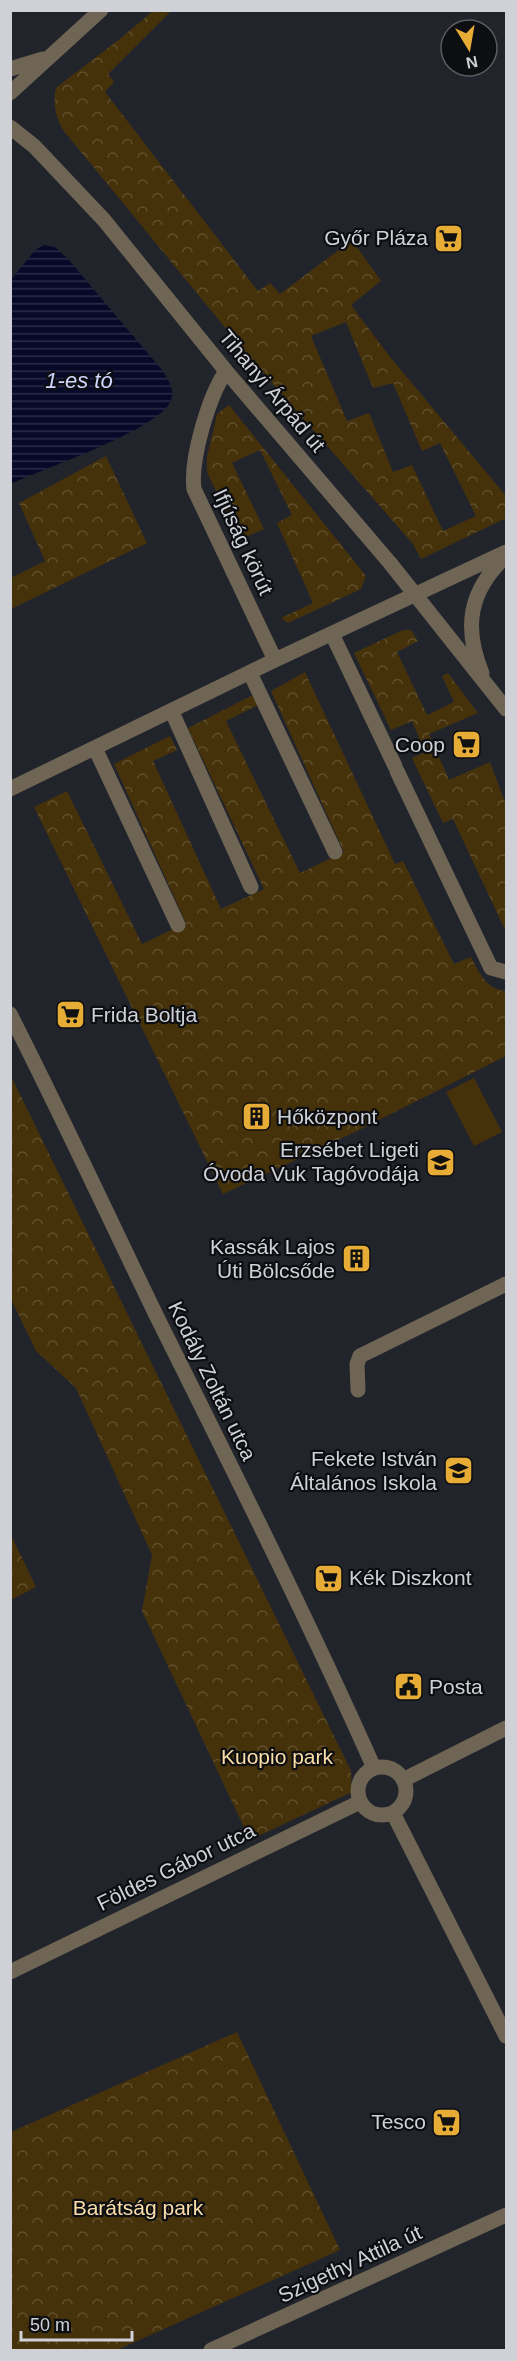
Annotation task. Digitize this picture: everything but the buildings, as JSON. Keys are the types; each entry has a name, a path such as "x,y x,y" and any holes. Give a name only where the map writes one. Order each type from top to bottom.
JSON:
{"street":[{"path":"10,93 101,10"},
{"path":"10,69 48,57"},
{"name":"Tihanyi Árpád út","path":"10,127 34,146 104,220 226,371 390,563 507,709"},
{"name":"Ifjúság körút","path":"226,371 217,384 211,401 196,458 194,489 275,660"},
{"path":"10,789 275,660 507,554"},
{"name":"Tihanyi Árpád út","path":"492,692 474,650 471,618 477,592 507,554"},
{"path":"332,634 491,968 507,972"},
{"path":"250,673 335,852"},
{"path":"172,712 250,887"},
{"path":"95,748 178,925"},
{"name":"Kodály Zoltán utca","path":"10,1014 252,1508 374,1768"},
{"path":"358,1390 357,1364 360,1356 507,1284"},
{"path":"404,1780 507,1728"},
{"path":"374,1768 388,1768 396,1771 404,1780 405,1799 393,1813 382,1816 364,1809 360,1802 358,1784 365,1773 374,1768"},
{"name":"Földes Gábor utca","path":"10,1972 360,1802"},
{"path":"393,1813 507,2036"},
{"name":"Szigethy Attila út","path":"211,2350 507,2215"}],"green space":[{"path":"154,10 171,11 108,74 114,82 105,92 258,291 270,283 280,294 352,240 381,281 351,305 390,357 506,496 506,518 421,559 413,544 246,353 63,130 55,109 56,88","holes":["346,322 373,388 393,383 422,451 440,443 476,516 443,531 412,465 393,472 369,413 347,421 311,336"]},
{"path":"229,405 366,576 361,589 288,623 281,618 313,603 277,523 292,515 260,450 232,463 264,529 239,540 207,472 207,457 217,414"},
{"path":"106,456 147,543 11,609 11,578 45,561 19,503"},
{"path":"403,630 411,630 418,641 397,652 427,715 454,702 442,676 448,673 478,713 429,734 449,780 490,762 506,805 506,932 453,819 443,823 412,758 425,752 412,721 391,730 354,653"},
{"path":"305,672 395,864 403,861 454,964 471,957 489,984 506,991 506,1056 359,1130 223,1194 34,807 67,791 142,944 186,923 114,764 170,736 177,750 153,761 221,909 264,889 188,728 253,695 258,705 226,721 300,873 344,852 271,691"},
{"name":"Kuopio park","path":"10,1074 351,1771 352,1792 250,1840 142,1611 152,1555 76,1388 36,1351 11,1299"},
{"path":"474,1078 502,1132 474,1146 446,1092"},
{"path":"10,1533 36,1587 11,1600 10,1600"},
{"name":"Barátság park","path":"237,2032 340,2250 117,2350 11,2350 11,2132"}],"water":[{"name":"1-es tó","path":"44,245 55,247 68,259 162,370 170,384 172,396 163,411 146,423 99,447 11,484 11,280 35,250"}],"place":[{"name":"Győr Pláza","path":"449,238"},
{"name":"Coop","path":"466,745"},
{"name":"Frida Boltja","path":"70,1015"},
{"name":"Hőközpont","path":"256,1117"},
{"name":"Erzsébet Ligeti Óvoda Vuk Tagóvodája","path":"440,1162"},
{"name":"Kassák Lajos Úti Bölcsőde","path":"356,1259"},
{"name":"Fekete István Általános Iskola","path":"458,1471"},
{"name":"Kék Diszkont","path":"328,1578"},
{"name":"Posta","path":"408,1687"},
{"name":"Tesco","path":"447,2122"}]}
